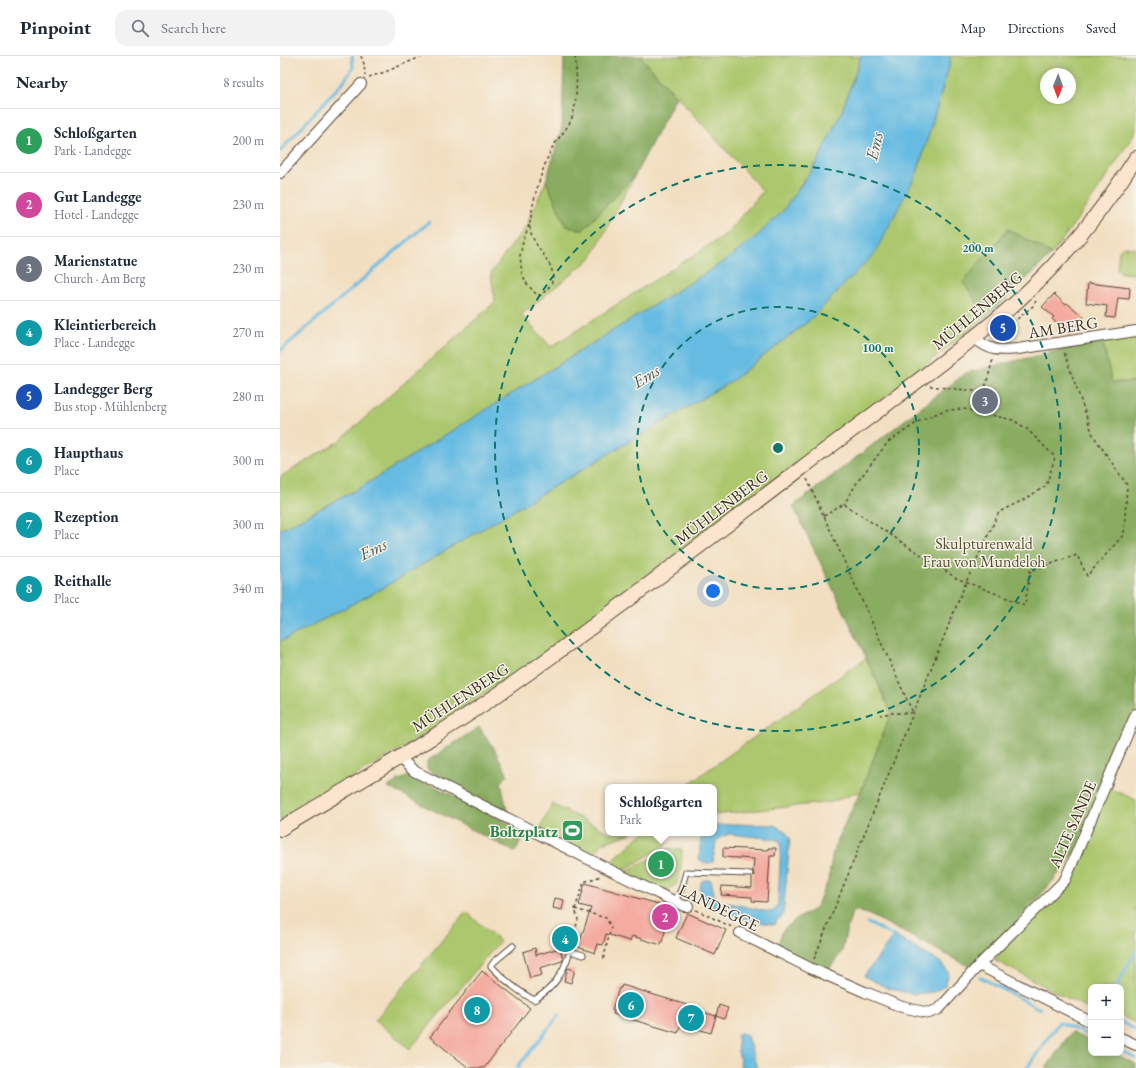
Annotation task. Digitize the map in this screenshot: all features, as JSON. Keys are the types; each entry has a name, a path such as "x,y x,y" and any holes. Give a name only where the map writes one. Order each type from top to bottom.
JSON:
{"main road":[{"name":"MÜHLENBERG","path":"280,829 452,725 500,693 589,628 974,338 1025,294 1073,244 1108,200 1136,158"}],"street":[{"path":"280,172 361,84"},
{"name":"AM BERG","path":"974,338 985,346 996,350 1007,350 1136,331"},
{"name":"ALTE SANDE","path":"979,965 1065,880 1136,714"},
{"name":"LANDEGGE","path":"400,756 414,771 674,902 688,906"},
{"name":"LANDEGGE","path":"740,933 810,968 865,992 902,1006 929,1013 939,1009 979,965"},
{"path":"979,965 1088,1020"},
{"path":"1124,1039 1136,1045"}],"lane":[{"path":"674,902 681,890 686,872 750,874"},
{"path":"513,946 491,966 523,994 534,1000 545,994 558,979 566,966 570,952 583,955"}],"path":[{"path":"361,56 365,71 365,78 379,74 423,56"},
{"path":"529,225 531,237 549,263 553,276 550,285 541,295 537,295 527,284 522,274 520,256 536,193 545,165 552,149 571,122 575,106 575,56"},
{"path":"985,346 1033,306"},
{"path":"844,504 956,578 1025,606 1030,571 1077,555 1087,576 1124,534 1127,485 1094,435 1061,342"},
{"path":"917,382 924,385 984,392 991,362"},
{"path":"810,968 966,582 999,512 1046,486 1055,457 1027,429 1013,420 964,409 946,410 921,420 888,442 858,481 844,504 824,516"},
{"path":"805,475 913,713"},
{"path":"880,715 891,713 913,713"},
{"path":"570,952 578,918 576,909 584,882 612,871"},
{"name":"LANDEGGE","path":"688,906 729,925 740,933"},
{"path":"576,909 606,918 611,926 602,961"}],"green space":[{"path":"564,56 640,56 676,97 635,175 583,230 566,226 546,181 562,127"},
{"path":"640,56 860,56 859,63 842,111 817,162 783,211 757,236 725,261 360,488 280,530 280,477 339,441 495,302 491,273 526,226 546,181 566,226 583,230 635,175 591,258 521,315 551,347 726,234 763,191"},
{"path":"951,56 1136,56 1136,131 1098,190 1052,254 1008,229 963,282 987,317 876,404 542,655 419,738 280,821 280,642 383,588 733,380 810,320 917,173"},
{"path":"1008,229 1052,254 987,317 963,282"},
{"path":"1123,247 1136,248 1136,274 1122,273 1117,269 1119,251"},
{"path":"1136,334 1136,382 1112,382 1102,340"},
{"name":"Skulpturenwald Frau von Mundeloh","path":"1102,340 1112,382 1136,382 1136,712 1076,850 1053,881 974,969 872,916 856,910 851,915 842,951 830,968 792,954 778,944 783,930 797,919 816,908 828,881 833,852 861,791 891,713 876,678 793,506 966,373"},
{"path":"866,658 891,713 861,791 832,802 717,815 717,784 688,784"},
{"path":"479,727 492,745 508,775 501,782 508,815 433,774 427,769 427,761"},
{"path":"409,776 418,778 526,832 515,852 388,787"},
{"path":"1108,788 1136,800 1136,1023 1124,1017 1124,984 1088,984 1088,1008 994,960 1071,876"},
{"name":"Boltzplatz","path":"552,804 605,830 605,836 623,836 600,844 594,858 539,830"},
{"path":"640,836 666,836 666,845 622,871 609,865"},
{"path":"670,848 682,849 682,863 677,882 667,891 625,872"},
{"path":"466,912 500,941 410,1049 375,1020"},
{"path":"1071,1032 1088,1040 1088,1056 1120,1056 1136,1064 1136,1068 1046,1068"}],"water":[{"name":"Ems","path":"860,56 951,56 917,173 874,254 810,320 733,380 383,588 280,642 280,530 360,488 725,261 757,236 783,211 817,162 842,111 859,63"},
{"path":"730,824 774,825 785,831 790,838 783,916 777,920 775,925 741,918 711,906 702,898 700,890 701,882 704,880 711,880 715,899 720,901 769,912 774,911 778,904 781,842 775,839 729,834 721,837 716,842 713,862 706,863 699,859 701,836 717,836 717,826"},
{"path":"894,936 940,962 949,973 945,986 933,992 915,994 889,989 864,976"},
{"path":"739,1033 747,1036 757,1068 741,1068 737,1035"}],"building":[{"path":"1088,283 1130,288 1129,299 1118,298 1115,318 1106,317 1107,306 1086,303"},
{"path":"1054,294 1065,304 1067,303 1084,317 1069,334 1052,319 1054,317 1042,307"},
{"path":"723,848 768,850 768,848 776,848 775,856 770,856 767,902 752,901 752,897 721,895 722,886 752,888 752,877 754,875 754,859 723,857"},
{"path":"585,883 672,908 661,945 632,936 630,941 606,934 603,945 598,944 595,953 578,947 591,908 579,905"},
{"path":"555,898 564,900 562,910 553,908"},
{"path":"687,913 726,930 715,955 676,938"},
{"path":"535,948 536,955 560,948 563,959 562,961 540,968 542,975 530,978 523,952"},
{"path":"568,968 575,970 571,983 564,981"},
{"path":"482,971 530,1008 484,1068 469,1068 430,1037"},
{"path":"622,985 687,1005 687,1007 716,1016 711,1033 681,1024 678,1033 613,1014 614,1011 612,1010 619,988 621,988"},
{"path":"719,1005 728,1008 724,1019 716,1016"}],"waterway":[{"path":"280,151 344,81 353,68 352,56"},
{"path":"280,351 429,222"},
{"path":"868,923 894,936"},
{"path":"1118,984 1136,951"},
{"path":"980,977 1040,1009"},
{"path":"517,1068 559,1015"},
{"path":"1027,1068 1059,1022 1088,1036"},
{"path":"1124,1024 1136,1030"},
{"path":"1124,1052 1136,1058"}],"place":[{"name":"Landegger Berg","path":"1003,328"},
{"name":"Marienstatue","path":"985,401"},
{"name":"Boltzplatz","path":"573,831"},
{"name":"Schloßgarten","path":"661,864"},
{"name":"Gut Landegge","path":"665,917"},
{"name":"Kleintierbereich","path":"565,939"},
{"name":"Haupthaus","path":"631,1005"},
{"name":"Reithalle","path":"477,1010"},
{"name":"Rezeption","path":"691,1018"}]}
